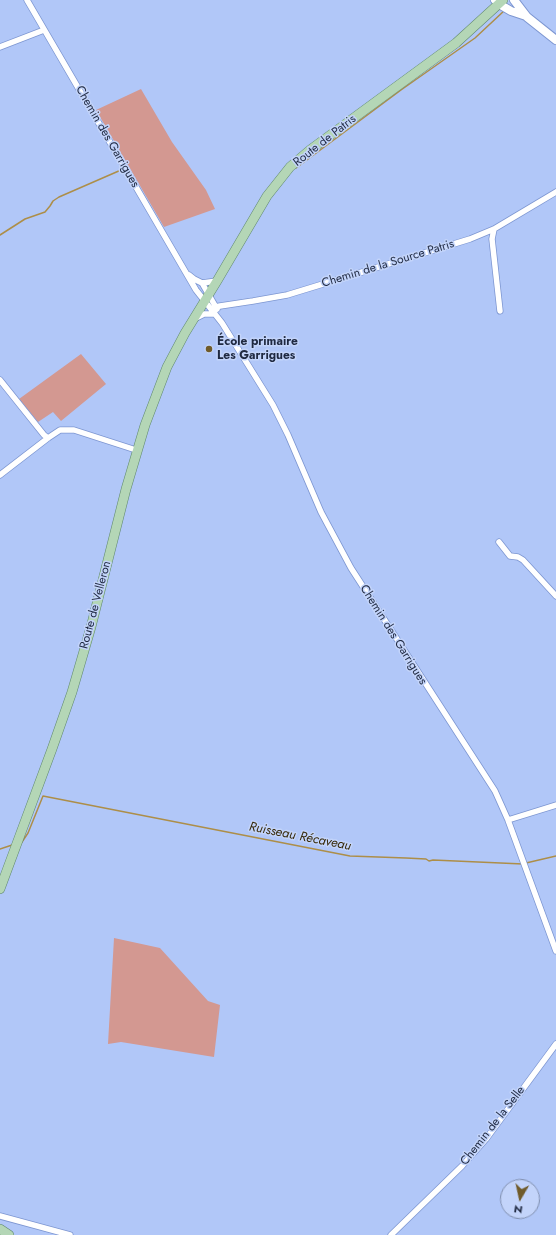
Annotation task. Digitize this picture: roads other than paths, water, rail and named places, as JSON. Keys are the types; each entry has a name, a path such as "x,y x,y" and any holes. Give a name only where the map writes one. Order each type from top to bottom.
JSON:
{"main road":[{"name":"Route de Patris","path":"191,322 267,196 290,167 310,150 456,43 499,1"},
{"name":"Route de Velleron","path":"0,889 72,692 91,627 136,450 160,383 174,352 191,322"},
{"path":"0,1229 9,1235"}],"street":[{"name":"Chemin des Garrigues","path":"27,0 188,273 196,290 207,297 215,311"},
{"path":"514,0 527,16 556,40"},
{"path":"499,1 511,11 527,16"},
{"path":"0,47 44,30"},
{"name":"Chemin de la Source Patris","path":"215,311 287,295 470,239 494,229 556,192"},
{"path":"494,229 492,239 500,311"},
{"name":"Chemin des Garrigues","path":"188,273 194,279 202,283 207,297 215,311 273,405 324,518 351,568 495,791 508,820 556,950"},
{"path":"202,283 217,281"},
{"path":"191,322 204,314 215,311"},
{"path":"0,380 48,438"},
{"path":"0,475 60,430 74,430 136,450"},
{"path":"498,542 510,556 518,557 523,560 556,596"},
{"path":"508,820 556,805"},
{"name":"Chemin de la Selle","path":"390,1235 462,1166 486,1138 556,1044"},
{"path":"0,1216 70,1235"}],"waterway":[{"path":"296,168 401,90 475,38 505,10"},
{"path":"0,235 25,219 45,212 53,201 59,197 121,170"},
{"name":"Ruisseau Récaveau","path":"22,842 28,833 43,796 350,856 426,859 429,861 523,864"},
{"path":"0,849 12,845"},
{"name":"Ruisseau Récaveau","path":"526,863 556,856"}],"place":[{"name":"École primaire Les Garrigues","path":"209,349"}]}
